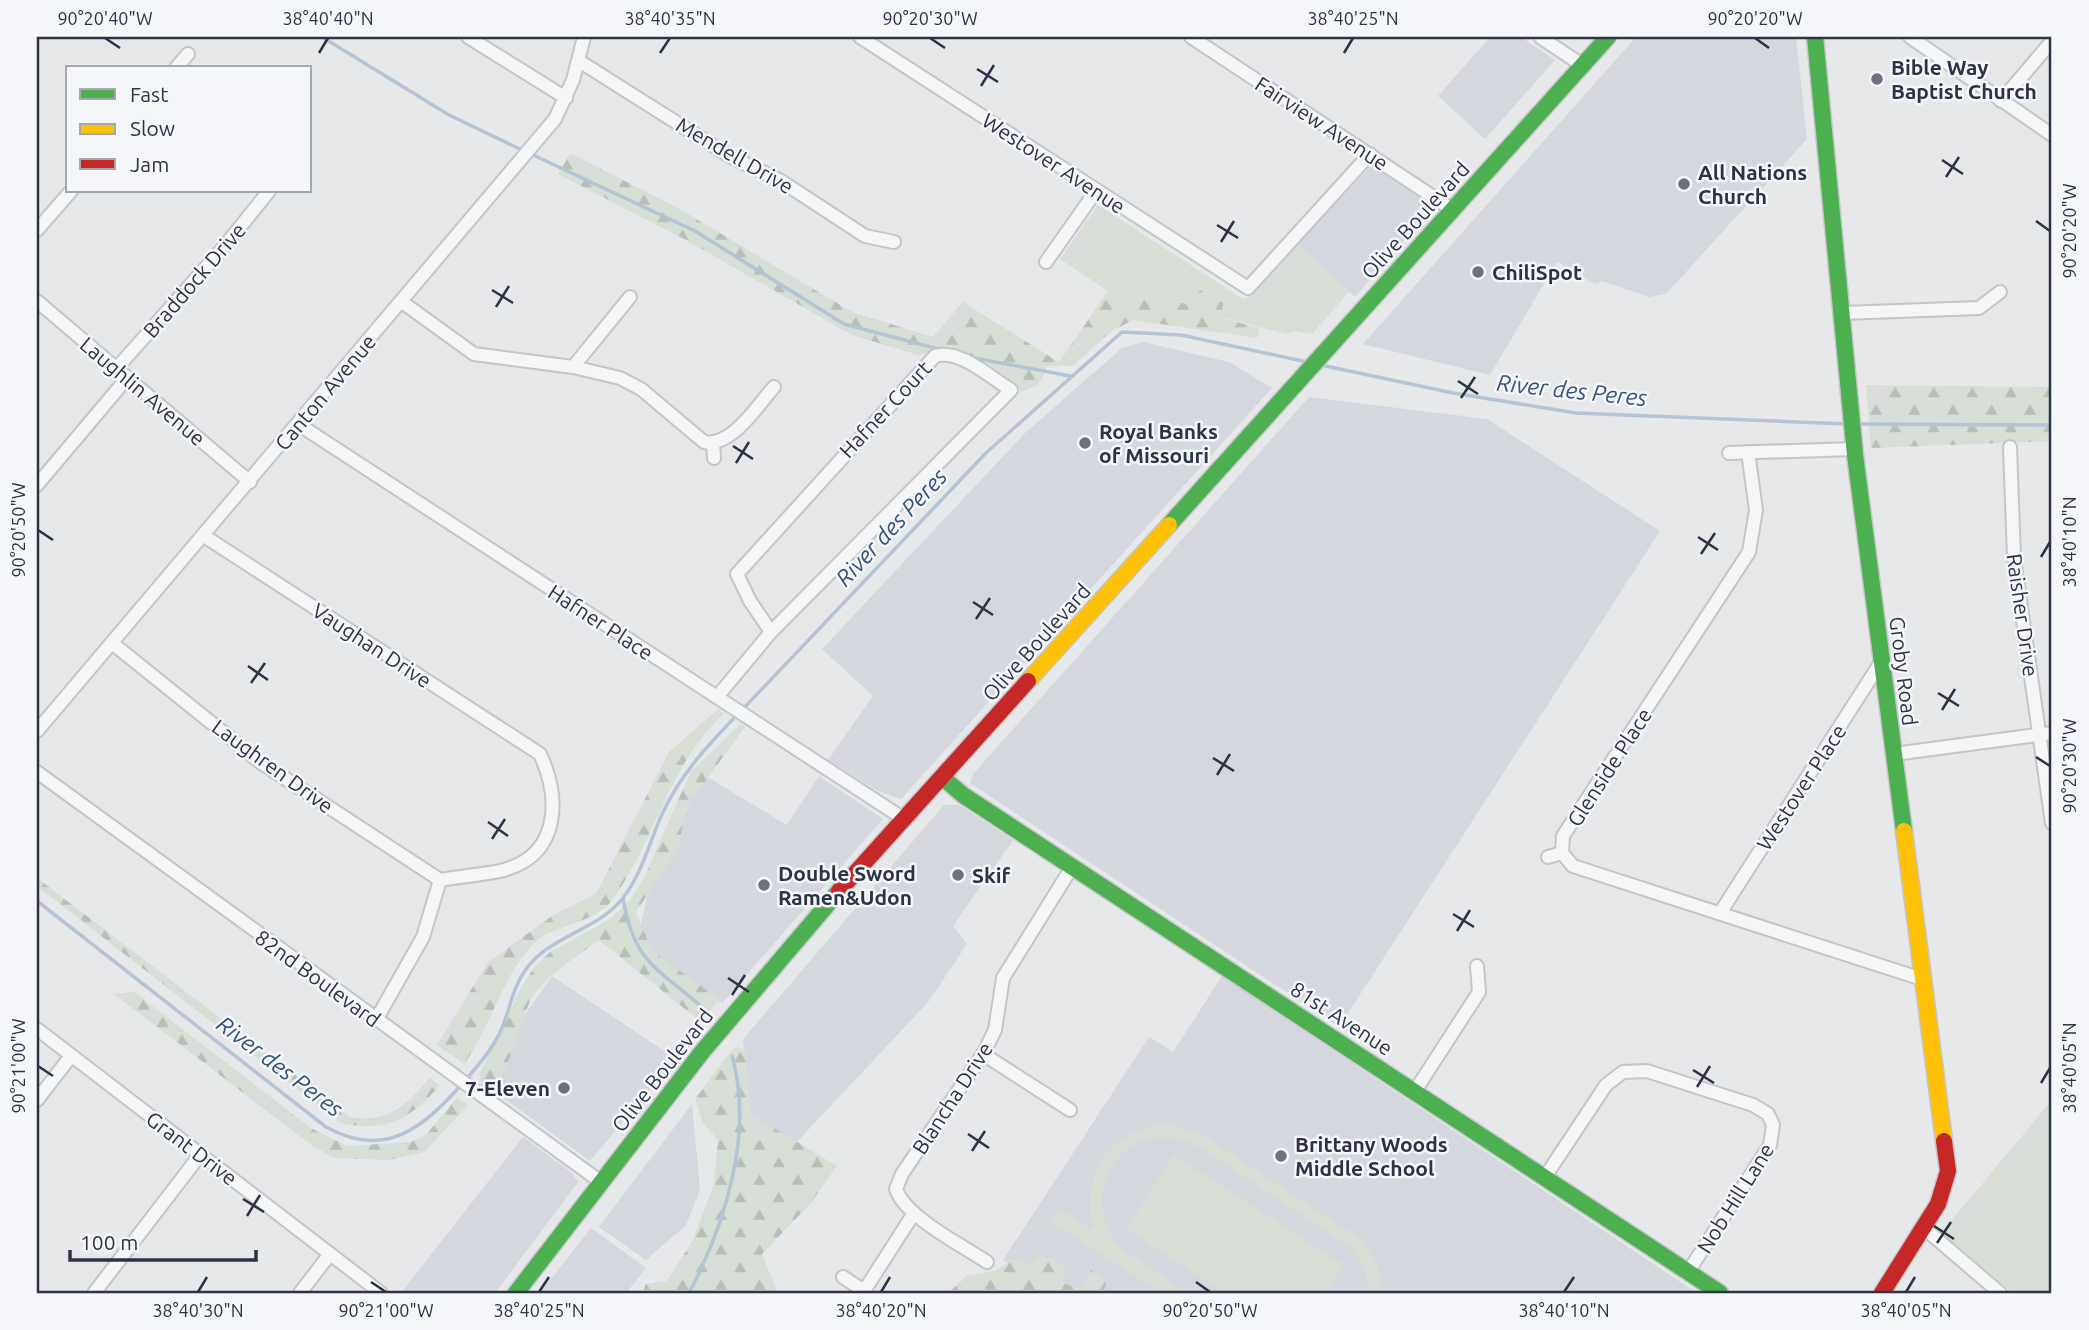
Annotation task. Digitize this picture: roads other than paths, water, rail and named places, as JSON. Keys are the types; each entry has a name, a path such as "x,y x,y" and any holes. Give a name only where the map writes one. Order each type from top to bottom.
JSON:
{"street":[{"path":"468,37 566,98"},
{"name":"Canton Avenue","path":"37,731 541,136 566,98 584,37"},
{"name":"Westover Avenue","path":"860,37 1248,288 1370,154"},
{"name":"Fairview Avenue","path":"1191,37 1452,209"},
{"path":"1540,37 1582,65"},
{"name":"Olive Boulevard","path":"516,1293 601,1182 793,943 1608,37"},
{"name":"Groby Road","path":"1816,37 1854,444 1948,1171 1945,1189 1924,1228 1882,1293"},
{"path":"1910,37 2052,135"},
{"path":"2001,101 2052,41"},
{"path":"178,66 188,54"},
{"name":"Mendell Drive","path":"579,61 731,157 781,181 865,236 894,242"},
{"path":"1046,262 1096,191"},
{"path":"37,230 70,192"},
{"name":"Braddock Drive","path":"117,368 224,247 268,192"},
{"path":"1843,313 1979,308 2000,292"},
{"path":"573,368 630,297"},
{"name":"Laughlin Avenue","path":"37,301 250,482"},
{"path":"401,302 474,354 573,368 620,378 641,389 695,436 713,443 730,435 774,387"},
{"name":"Hafner Court","path":"721,699 771,632 1011,390 959,358 943,353 934,355 737,574 750,601 771,632"},
{"path":"37,485 128,377"},
{"name":"Hafner Place","path":"298,424 904,819"},
{"path":"713,443 714,458"},
{"path":"1729,453 1854,444"},
{"name":"Raisher Drive","path":"2010,447 2014,558 2046,735 2052,823"},
{"name":"Glenside Place","path":"1748,452 1756,510 1749,552 1563,836 1562,853 1573,866 1922,979"},
{"name":"Vaughan Drive","path":"204,536 540,754 548,771 555,805 552,823 544,839 530,855 504,870 440,880"},
{"name":"Laughren Drive","path":"112,643 260,762 440,880"},
{"name":"Westover Place","path":"1720,913 1881,662"},
{"path":"1894,754 2046,735"},
{"name":"82nd Boulevard","path":"37,772 601,1182"},
{"name":"81st Avenue","path":"942,777 963,796 1720,1293"},
{"path":"1548,857 1562,853"},
{"name":"Blancha Drive","path":"914,1213 900,1200 896,1189 902,1174 983,1054 995,1030 1003,978 1072,867"},
{"path":"376,1020 423,937 440,880"},
{"path":"1415,1091 1479,992 1477,966"},
{"name":"Grant Drive","path":"37,1029 381,1293"},
{"path":"983,1054 1070,1110"},
{"path":"37,1100 71,1056"},
{"name":"Nob Hill Lane","path":"1545,1177 1606,1086 1623,1072 1647,1071 1761,1109 1773,1125 1770,1145 1688,1272"},
{"path":"94,1293 200,1155"},
{"path":"843,1277 864,1291 914,1213 987,1262"},
{"path":"1924,1228 2000,1293"},
{"path":"300,1293 330,1254"}],"waterway":[{"path":"322,37 449,115 524,151"},
{"path":"531,154 695,231 844,324 942,350"},
{"name":"River des Peres","path":"742,710 986,453 1122,332 1181,335 1307,362"},
{"path":"969,357 1070,376"},
{"name":"River des Peres","path":"1321,365 1453,393 1576,413 1848,424"},
{"name":"River des Peres","path":"1859,424 2052,425"},
{"name":"River des Peres","path":"37,901 326,1127 347,1136 367,1140 385,1139 402,1134 433,1114 473,1071 498,1036 518,983 536,958 548,948 600,918 623,898 630,889 663,812 678,785 737,715"},
{"path":"623,898 634,938 642,952 661,974 704,1009"},
{"path":"689,1293 714,1238 732,1178 738,1147 740,1116 732,1056"}],"place":[{"name":"Bible Way Baptist Church","path":"1877,79"},
{"name":"All Nations Church","path":"1684,184"},
{"name":"ChiliSpot","path":"1478,272"},
{"name":"Royal Banks of Missouri","path":"1085,443"},
{"name":"Skif","path":"958,875"},
{"name":"Double Sword Ramen&Udon","path":"764,885"},
{"name":"7-Eleven","path":"564,1088"},
{"name":"Brittany Woods Middle School","path":"1281,1156"}]}
